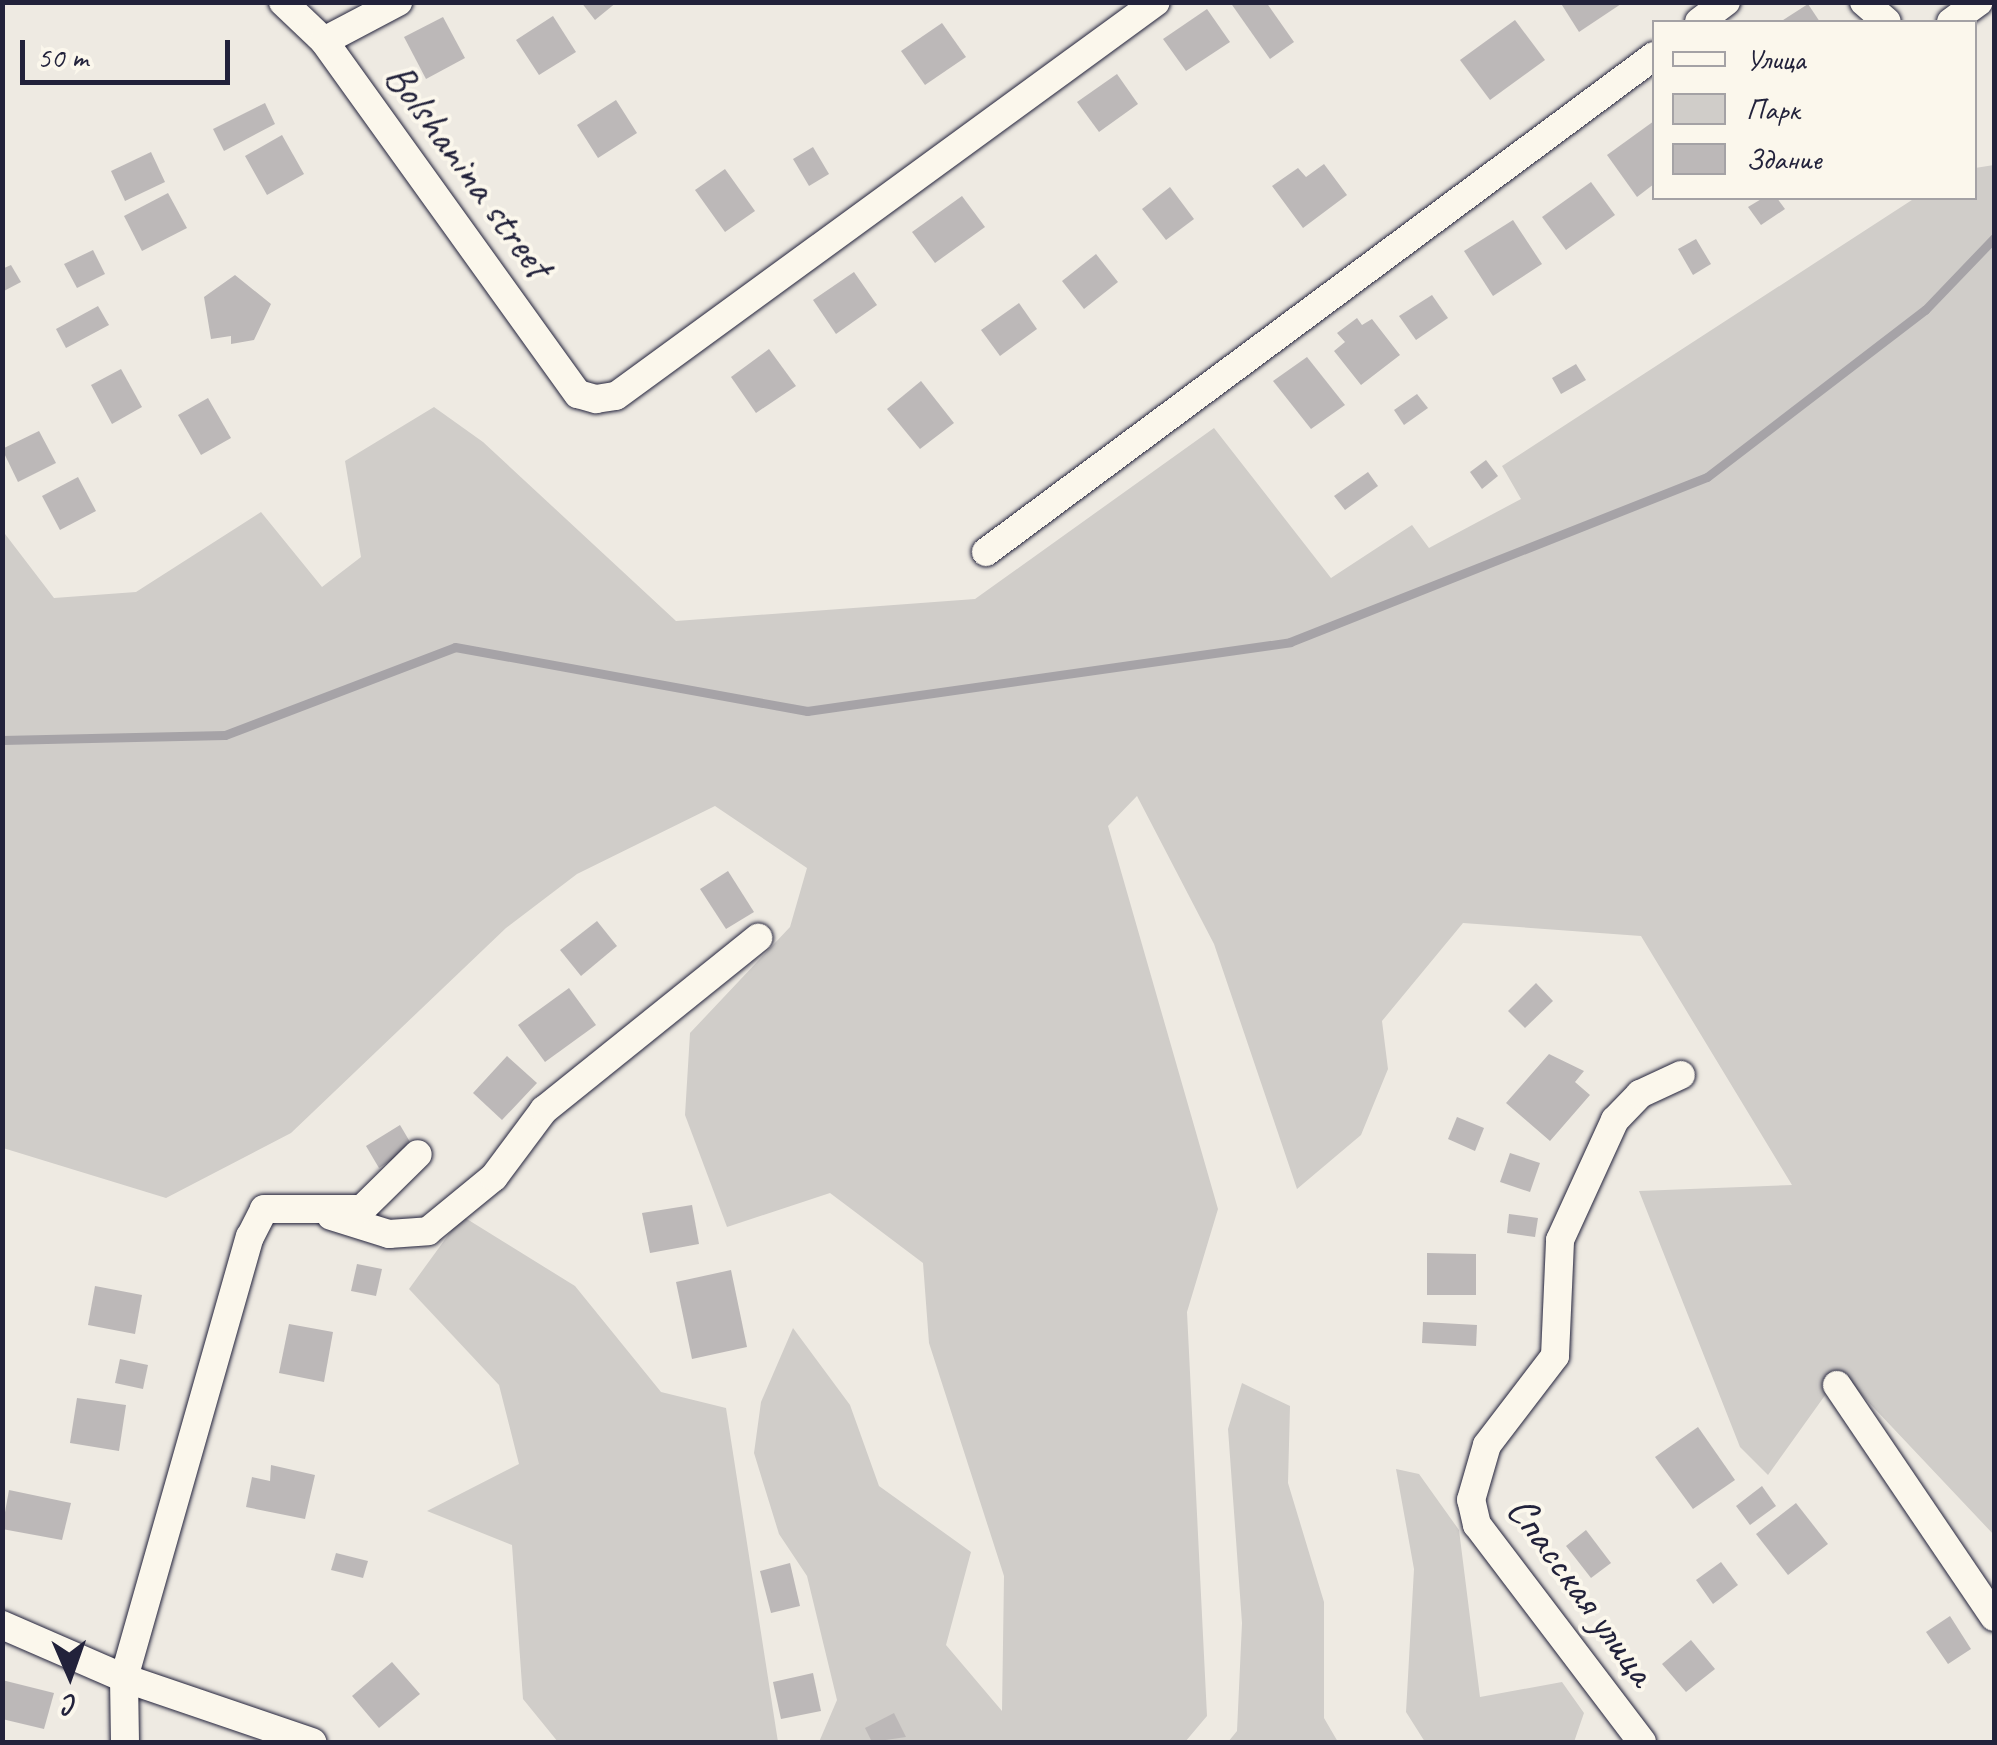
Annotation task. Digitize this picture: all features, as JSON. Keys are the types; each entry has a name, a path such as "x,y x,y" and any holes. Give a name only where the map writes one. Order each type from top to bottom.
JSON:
{"street":[{"name":"Bolshanina street","path":"283,2 324,41 578,394 616,396 1156,2"},
{"path":"324,41 398,2"},
{"path":"1702,20 1726,2"},
{"path":"1864,2 1885,20"},
{"path":"1954,20 1980,2"},
{"path":"986,552 1652,57"},
{"path":"327,1213 389,1234 428,1231 494,1176 544,1110 758,938"},
{"name":"Спасская улица","path":"1642,1742 1477,1525 1471,1500 1488,1445 1555,1356 1560,1240 1615,1120 1640,1094 1680,1075"},
{"path":"125,1742 124,1678 250,1238 264,1209 327,1213 362,1209 418,1154"},
{"path":"1837,1385 1994,1617"},
{"path":"2,1625 124,1678 312,1742"}],"green space":[{"path":"1994,165 1994,1535 1841,1373 1768,1475 1740,1447 1639,1191 1792,1185 1641,936 1463,923 1382,1021 1388,1069 1361,1135 1297,1189 1214,944 1137,796 1108,826 1218,1209 1187,1312 1207,1716 1185,1742 819,1742 837,1700 807,1576 779,1534 754,1453 761,1402 793,1328 850,1405 879,1486 971,1552 946,1645 1002,1711 1004,1576 929,1343 923,1263 830,1193 727,1227 685,1115 690,1033 790,927 807,868 715,806 577,874 506,928 291,1133 166,1198 3,1148 2,530 54,598 136,592 261,512 322,587 361,557 345,461 434,407 483,442 676,621 975,599 1214,428 1331,578 1412,525 1429,548 1521,499 1502,466 1912,200 1977,200 1977,168"},
{"path":"462,1216 575,1286 661,1392 726,1408 778,1742 558,1742 523,1699 512,1545 427,1511 519,1464 499,1385 409,1289"},
{"path":"1242,1383 1290,1406 1288,1483 1324,1602 1324,1718 1338,1742 1228,1742 1237,1731 1242,1623 1228,1429"},
{"path":"1396,1469 1419,1474 1459,1530 1480,1697 1562,1682 1584,1713 1574,1742 1425,1742 1406,1712 1414,1569"}],"building":[{"path":"581,2 617,2 595,20"},
{"path":"1230,2 1266,2 1294,42 1270,59"},
{"path":"1560,2 1624,2 1579,32"},
{"path":"1808,4 1819,20 1783,20"},
{"path":"1207,9 1230,42 1186,71 1163,39"},
{"path":"553,16 576,52 539,75 516,40"},
{"path":"443,17 465,58 426,79 404,37"},
{"path":"1515,20 1545,60 1490,100 1460,60"},
{"path":"942,23 966,57 925,85 901,51"},
{"path":"1117,74 1138,104 1099,132 1077,102"},
{"path":"616,100 637,133 598,158 577,125"},
{"path":"265,103 275,124 224,151 213,129"},
{"path":"1652,122 1652,186 1637,197 1607,155"},
{"path":"282,135 304,174 267,195 245,156"},
{"path":"813,147 829,174 809,186 793,159"},
{"path":"151,152 165,182 125,201 111,171"},
{"path":"1324,164 1347,195 1303,228 1272,186 1298,168 1306,177"},
{"path":"725,169 755,211 725,232 695,190"},
{"path":"1591,182 1615,215 1566,250 1542,217"},
{"path":"1170,187 1194,219 1166,240 1142,209"},
{"path":"168,193 187,228 142,251 124,216"},
{"path":"962,196 985,227 935,263 912,232"},
{"path":"1760,200 1778,200 1785,209 1761,225 1748,207"},
{"path":"1513,220 1542,264 1493,296 1464,251"},
{"path":"1696,239 1711,264 1693,275 1678,249"},
{"path":"93,250 105,274 77,288 64,264"},
{"path":"1096,254 1118,282 1084,309 1062,281"},
{"path":"11,265 21,282 2,292 2,269"},
{"path":"854,272 877,305 836,334 813,300"},
{"path":"235,275 271,304 254,340 231,344 231,336 211,339 204,297"},
{"path":"1432,295 1448,318 1416,340 1399,316"},
{"path":"1019,303 1037,329 1000,356 981,330"},
{"path":"98,306 109,325 66,348 56,329"},
{"path":"1357,318 1362,325 1372,319 1400,355 1361,385 1334,351 1345,342 1337,333"},
{"path":"769,349 796,386 756,413 731,377"},
{"path":"1307,357 1345,405 1311,429 1273,381"},
{"path":"1576,364 1586,380 1561,394 1552,378"},
{"path":"121,369 142,407 112,424 91,385"},
{"path":"921,381 954,423 920,449 887,409"},
{"path":"1417,394 1428,408 1404,425 1394,410"},
{"path":"208,398 231,438 201,455 178,415"},
{"path":"39,431 56,463 18,482 2,449"},
{"path":"1486,460 1498,476 1482,489 1470,472"},
{"path":"1368,472 1378,486 1345,510 1334,496"},
{"path":"78,477 96,511 60,530 42,496"},
{"path":"728,871 754,912 726,929 700,889"},
{"path":"597,921 617,946 581,976 560,950"},
{"path":"1536,983 1553,1001 1525,1028 1508,1011"},
{"path":"569,988 596,1025 545,1062 518,1025"},
{"path":"1549,1054 1584,1071 1575,1082 1590,1095 1550,1141 1506,1103"},
{"path":"507,1056 537,1083 502,1120 473,1093"},
{"path":"1457,1117 1484,1128 1475,1151 1448,1139"},
{"path":"400,1125 413,1147 379,1168 366,1146"},
{"path":"1510,1153 1540,1163 1530,1192 1500,1182"},
{"path":"692,1205 699,1244 650,1253 642,1213"},
{"path":"1509,1214 1538,1218 1535,1237 1507,1233"},
{"path":"1427,1253 1476,1254 1476,1295 1427,1295"},
{"path":"357,1264 382,1269 376,1296 351,1291"},
{"path":"731,1270 747,1347 692,1359 676,1282"},
{"path":"95,1286 142,1295 135,1334 88,1325"},
{"path":"1423,1322 1477,1325 1476,1346 1422,1343"},
{"path":"289,1324 333,1332 324,1382 279,1373"},
{"path":"120,1359 148,1365 143,1389 115,1383"},
{"path":"77,1398 126,1405 119,1451 70,1443"},
{"path":"1698,1427 1735,1480 1693,1509 1655,1457"},
{"path":"271,1465 315,1475 305,1519 246,1507 252,1477 270,1481"},
{"path":"1762,1486 1776,1506 1750,1525 1736,1506"},
{"path":"9,1490 71,1503 62,1540 2,1529"},
{"path":"1796,1503 1828,1544 1788,1575 1756,1534"},
{"path":"1586,1530 1611,1563 1591,1578 1566,1546"},
{"path":"336,1553 368,1561 363,1578 331,1570"},
{"path":"1721,1562 1738,1585 1713,1604 1696,1580"},
{"path":"790,1563 800,1606 771,1613 760,1571"},
{"path":"1950,1616 1971,1649 1948,1664 1926,1632"},
{"path":"1691,1640 1715,1669 1686,1692 1662,1664"},
{"path":"392,1662 420,1694 379,1728 352,1696"},
{"path":"813,1673 821,1711 781,1719 773,1682"},
{"path":"2,1680 54,1693 44,1729 2,1719"},
{"path":"894,1713 906,1737 872,1742 865,1728"}],"waterway":[{"path":"2,740 225,735 455,647 807,711 1290,642 1707,477 1925,310 1994,238"}]}
